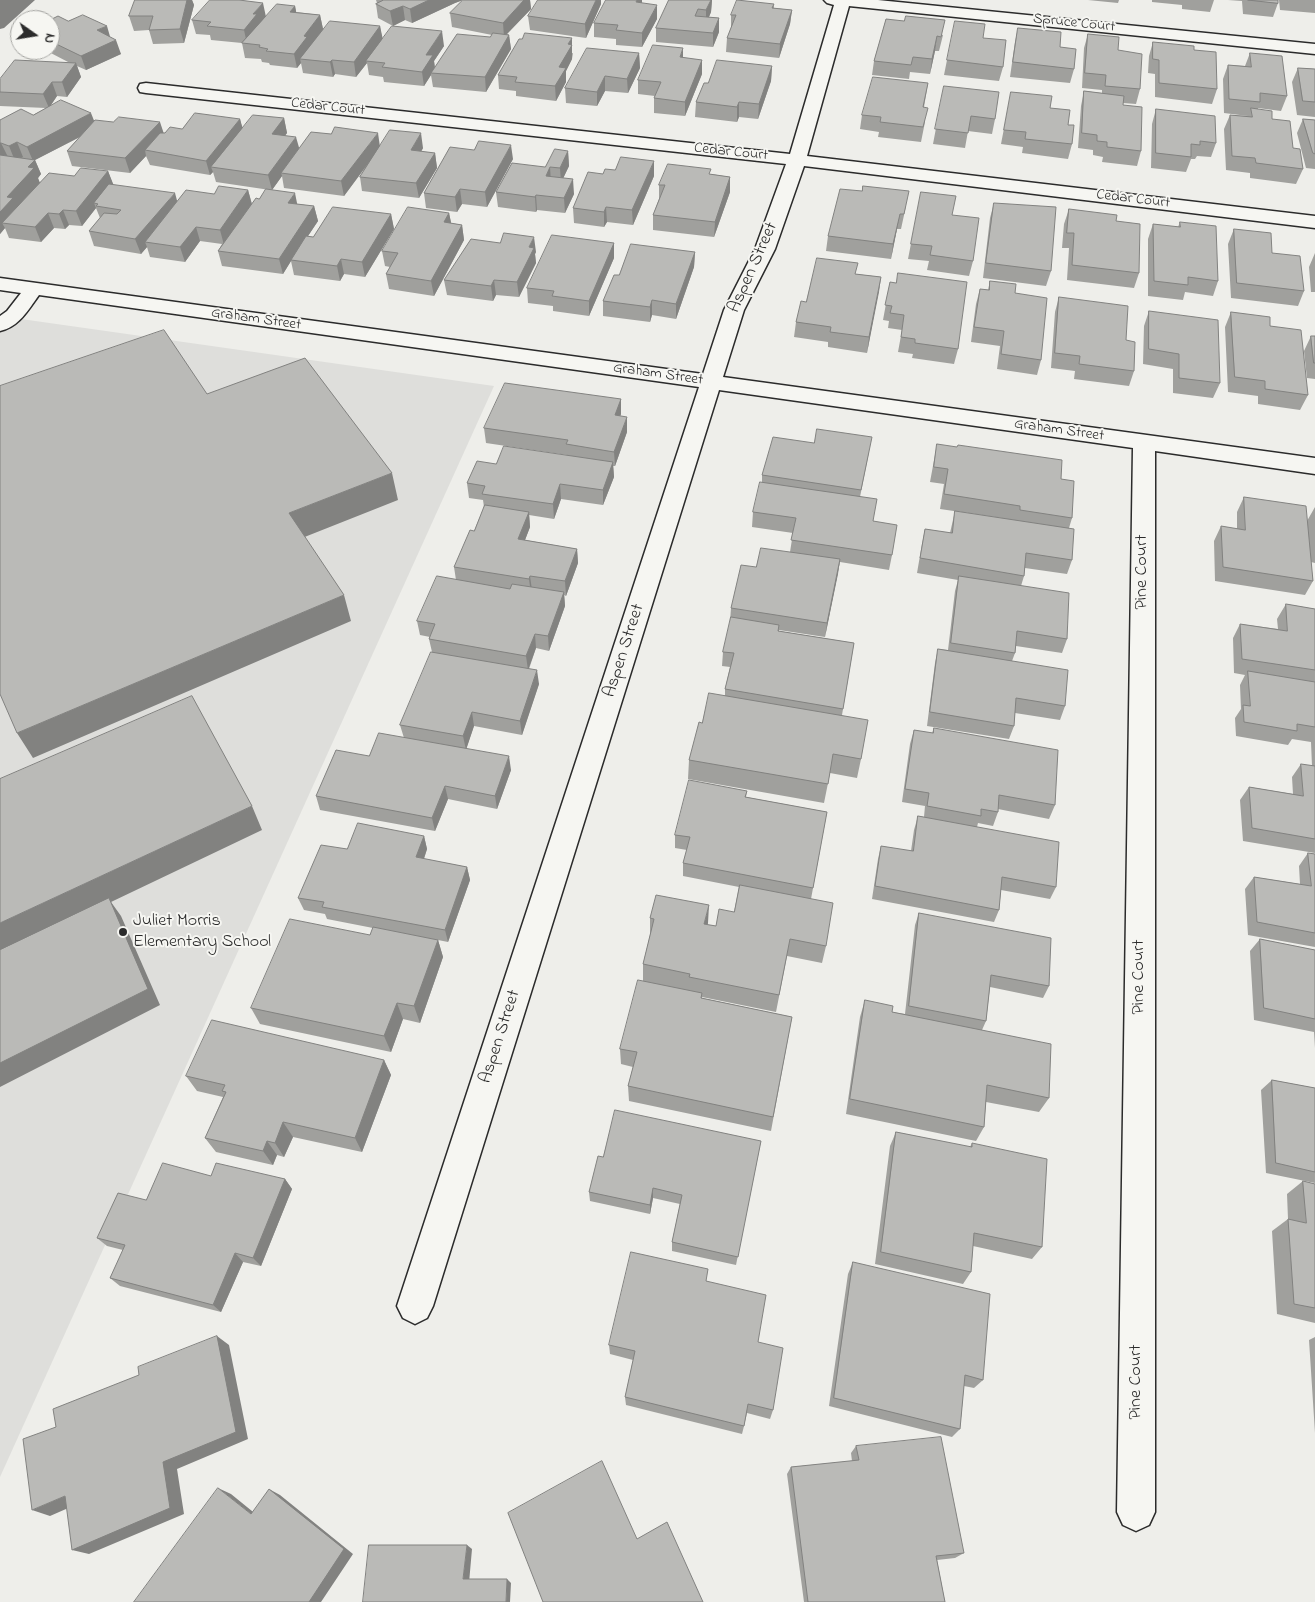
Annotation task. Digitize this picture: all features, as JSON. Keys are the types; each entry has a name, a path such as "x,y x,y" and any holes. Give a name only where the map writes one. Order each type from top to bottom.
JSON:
{"street":[{"name":"Spruce Court","path":"839,0 1315,49"},
{"name":"Aspen Street","path":"415,1306 734,310 765,249 797,160 839,0"},
{"name":"Cedar Court","path":"146,88 797,160 1315,222"},
{"name":"Graham Street","path":"0,284 1315,466"},
{"path":"0,325 14,314 34,289"},
{"name":"Pine Court","path":"1136,1512 1144,442"}],"shaded area":[{"name":"Juliet Morris Elementary School","path":"0,316 494,386 0,1477"}],"building":[{"path":"135,0 187,0 180,29 149,30 153,16 129,16"},
{"path":"210,0 239,0 263,3 253,14 257,14 244,30 207,26 211,22 192,20"},
{"path":"384,0 429,0 410,9 403,6 390,11 376,4"},
{"path":"463,0 524,0 503,23 450,13"},
{"path":"538,0 596,0 585,24 528,16"},
{"path":"606,0 637,0 636,2 657,5 642,33 616,30 618,25 594,23"},
{"path":"669,0 711,0 706,10 698,9 695,16 719,18 713,33 656,28"},
{"path":"737,0 774,4 772,8 792,10 780,44 727,38 736,15 731,15"},
{"path":"1248,0 1278,0 1278,3"},
{"path":"277,4 295,6 290,12 320,15 304,36 307,37 294,54 266,51 268,49 259,47 260,45 242,43"},
{"path":"83,15 107,26 97,30 116,40 81,56 60,46 60,17 68,21"},
{"path":"906,16 945,20 941,37 937,36 932,59 913,57 911,65 874,61 886,19 904,21"},
{"path":"330,21 380,26 354,62 300,59"},
{"path":"955,21 985,24 983,38 1006,40 1003,67 947,60"},
{"path":"392,26 442,31 426,55 433,55 422,72 382,67 385,63 366,61"},
{"path":"1018,28 1061,32 1060,47 1076,49 1074,69 1013,62"},
{"path":"493,33 509,35 485,77 431,73 457,34 490,37"},
{"path":"525,33 572,38 568,44 572,45 559,67 566,68 555,86 515,82 517,77 498,75 519,39 522,39"},
{"path":"1088,34 1119,37 1118,50 1142,54 1140,89 1105,86 1106,75 1085,73"},
{"path":"1153,42 1194,46 1194,50 1216,52 1217,89 1159,83 1159,60 1153,59"},
{"path":"653,45 683,48 680,57 702,60 685,102 654,98 661,82 638,80"},
{"path":"587,48 639,53 627,79 605,76 597,92 565,88"},
{"path":"1250,53 1282,56 1287,96 1260,93 1260,102 1229,99 1228,65 1251,67"},
{"path":"15,60 76,63 62,82 52,82 43,94 0,92 0,79"},
{"path":"717,60 772,66 759,104 739,102 737,107 696,102 704,83 708,83"},
{"path":"1298,68 1315,69 1315,102 1303,101"},
{"path":"873,77 928,83 923,107 928,108 923,127 880,122 881,117 862,115"},
{"path":"944,86 999,92 995,119 971,116 968,133 935,129"},
{"path":"1084,91 1124,96 1123,105 1142,107 1141,151 1107,147 1107,142 1097,141 1097,135 1082,133"},
{"path":"1011,92 1052,96 1050,108 1070,110 1068,125 1074,125 1072,144 1025,139 1026,132 1004,130"},
{"path":"61,100 91,113 27,147 17,142 9,146 0,143 0,120 21,109 33,115"},
{"path":"1251,108 1272,111 1272,119 1290,121 1293,148 1300,149 1303,169 1256,163 1255,158 1232,156 1230,115 1252,117"},
{"path":"1156,109 1215,116 1216,143 1200,141 1200,145 1191,144 1191,157 1156,153"},
{"path":"195,113 240,119 206,161 145,150 160,133 165,133 170,127 182,129"},
{"path":"253,115 284,118 272,134 296,137 268,175 211,167"},
{"path":"119,117 160,122 125,158 67,151 95,120 113,122"},
{"path":"1303,119 1315,120 1315,154 1313,153"},
{"path":"335,127 378,133 341,181 281,173 311,132 331,134"},
{"path":"390,130 421,133 411,150 435,153 416,183 360,177"},
{"path":"479,141 511,145 485,192 460,189 455,197 424,193 450,147 474,150"},
{"path":"555,149 568,151 560,168 550,167 546,176 573,179 564,198 536,195 535,197 496,192 512,163 545,167"},
{"path":"0,155 35,160 28,167 34,168 7,197 13,198 0,212"},
{"path":"621,157 654,161 632,210 606,207 604,212 573,208 588,172 603,174 605,169 615,170"},
{"path":"668,164 711,169 709,174 730,177 715,222 653,215 665,185 659,185"},
{"path":"81,168 108,171 76,211 63,210 59,214 48,213 35,227 2,223 49,173 74,176"},
{"path":"109,184 175,193 135,239 89,231 104,213 117,214 121,210 96,206 98,204 94,203"},
{"path":"219,186 248,190 220,230 196,227 180,247 145,242 186,190 214,194"},
{"path":"863,186 909,191 904,214 900,214 893,244 828,236 840,189 862,191"},
{"path":"266,189 295,193 288,203 314,206 279,259 218,251 256,198 259,199"},
{"path":"921,192 956,196 952,215 979,218 973,261 930,255 932,246 911,244"},
{"path":"994,203 1056,207 1051,271 986,263"},
{"path":"333,207 391,214 362,262 341,259 337,266 291,260 306,236 313,237"},
{"path":"408,207 449,213 444,222 462,225 431,281 386,274 398,253 382,251"},
{"path":"1069,209 1117,215 1116,221 1140,224 1139,273 1072,265 1074,233 1067,233"},
{"path":"1180,222 1216,226 1218,281 1188,277 1188,285 1154,281 1153,224 1180,227"},
{"path":"1234,229 1271,233 1272,253 1300,256 1304,291 1237,283"},
{"path":"504,233 534,237 529,247 534,248 517,282 494,280 491,286 444,280 471,239 500,243"},
{"path":"552,235 614,243 589,301 552,296 554,291 527,288"},
{"path":"631,244 695,252 676,304 652,300 650,307 603,301 614,275 619,275"},
{"path":"817,258 858,263 855,274 881,277 869,337 830,332 831,327 796,322 801,301 806,302"},
{"path":"898,273 967,282 958,349 915,343 915,339 901,337 904,315 890,313 892,306 885,305 890,282 896,283"},
{"path":"990,281 1016,284 1015,293 1047,298 1041,360 1001,354 1004,331 974,327 980,289 989,290"},
{"path":"1059,297 1128,306 1126,340 1135,342 1134,371 1079,364 1080,356 1055,353"},
{"path":"1149,311 1218,320 1220,383 1179,378 1179,354 1149,349"},
{"path":"1231,312 1270,317 1270,326 1301,330 1308,395 1265,389 1265,381 1235,377"},
{"path":"164,330 207,394 305,358 392,473 289,513 344,595 17,733 0,694 0,386"},
{"path":"1311,336 1315,336 1315,363 1314,363"},
{"path":"505,383 621,399 615,415 627,417 614,452 566,444 568,440 484,428"},
{"path":"817,429 872,437 861,490 762,475 773,437 814,443"},
{"path":"937,444 957,447 958,445 1062,460 1061,479 1074,481 1072,518 1020,510 1020,506 944,494 948,469 934,467"},
{"path":"504,446 613,462 603,490 560,484 553,504 482,494 485,486 467,483 477,461 496,464"},
{"path":"760,482 877,499 873,521 897,525 892,555 791,540 796,518 753,512"},
{"path":"1244,497 1306,506 1313,581 1223,567 1221,526 1245,530"},
{"path":"485,505 529,512 518,539 577,549 565,581 530,576 529,579 454,567 470,530 474,531"},
{"path":"955,511 1074,529 1072,560 1026,553 1024,576 920,558 925,529 952,533"},
{"path":"761,548 840,559 827,623 731,608 741,565 756,567"},
{"path":"437,576 510,589 512,584 564,592 548,636 535,634 526,656 429,639 435,624 417,621"},
{"path":"959,576 1069,593 1067,639 1017,631 1015,653 951,643"},
{"path":"1286,604 1315,609 1315,670 1242,659 1240,624 1287,631"},
{"path":"731,617 779,625 778,631 854,643 843,709 725,689 734,653 723,652"},
{"path":"938,649 1068,670 1065,706 1016,698 1014,726 930,712"},
{"path":"431,652 537,670 520,721 472,712 463,736 400,725"},
{"path":"1248,671 1315,682 1315,727 1297,724 1297,731 1244,722 1243,705 1250,706"},
{"path":"709,693 868,720 861,759 833,754 828,784 689,760 699,722 702,723"},
{"path":"192,696 252,806 0,923 0,779"},
{"path":"934,728 1058,750 1055,805 999,795 998,812 981,809 981,816 927,806 929,793 905,789 914,730 933,733"},
{"path":"379,733 509,756 495,796 445,786 432,818 316,796 336,750 369,756"},
{"path":"1301,764 1315,766 1315,839 1252,828 1249,787 1303,796"},
{"path":"689,780 747,791 745,797 827,812 813,888 683,863 690,837 675,835"},
{"path":"918,816 1059,842 1056,887 1002,877 999,910 875,886 881,846 913,851"},
{"path":"358,823 424,836 416,857 467,867 445,930 322,907 324,902 298,898 321,845 347,849"},
{"path":"1308,853 1315,854 1315,933 1257,922 1254,877 1311,886"},
{"path":"740,885 833,903 826,946 790,939 779,995 689,977 690,974 643,964 654,919 650,918 656,895 709,905 704,924 716,926 719,909 734,912"},
{"path":"109,898 148,989 0,1063 0,950"},
{"path":"919,913 1051,938 1049,986 991,975 986,1021 909,1006"},
{"path":"290,919 370,935 373,927 438,940 414,1006 397,1003 384,1036 251,1008"},
{"path":"1260,939 1315,950 1315,1019 1264,1008"},
{"path":"638,980 702,993 701,998 792,1017 773,1117 628,1086 637,1052 620,1049"},
{"path":"865,1000 893,1006 892,1012 1051,1044 1049,1098 987,1085 984,1127 850,1099"},
{"path":"212,1020 384,1060 355,1138 283,1122 275,1143 267,1141 263,1151 205,1138 226,1092 222,1091 225,1085 186,1076"},
{"path":"1272,1080 1315,1088 1315,1172 1276,1163"},
{"path":"615,1110 761,1141 738,1257 672,1242 682,1195 653,1188 650,1205 589,1192 598,1156 603,1157"},
{"path":"896,1132 972,1147 972,1143 1047,1159 1042,1247 974,1233 971,1272 881,1252"},
{"path":"163,1163 211,1176 216,1163 285,1179 253,1258 235,1253 213,1305 110,1278 125,1245 97,1238 118,1193 146,1200"},
{"path":"1303,1181 1315,1184 1315,1308 1294,1304 1288,1219 1306,1223"},
{"path":"631,1252 708,1269 706,1281 766,1295 758,1342 783,1348 773,1410 748,1404 744,1426 625,1397 635,1351 609,1345"},
{"path":"853,1262 990,1294 983,1380 965,1375 960,1429 834,1398"},
{"path":"217,1336 236,1432 163,1462 170,1508 72,1550 65,1496 32,1510 23,1439 56,1427 53,1409 139,1375 138,1367"},
{"path":"941,1437 964,1553 936,1556 945,1602 808,1602 791,1467 859,1460 856,1446"},
{"path":"602,1461 637,1539 667,1522 703,1602 543,1602 508,1513"},
{"path":"218,1488 251,1514 269,1489 344,1549 309,1602 134,1602"},
{"path":"369,1545 467,1545 463,1579 507,1579 506,1602 363,1602"}],"place":[{"name":"Juliet Morris Elementary School","path":"123,932"}]}
